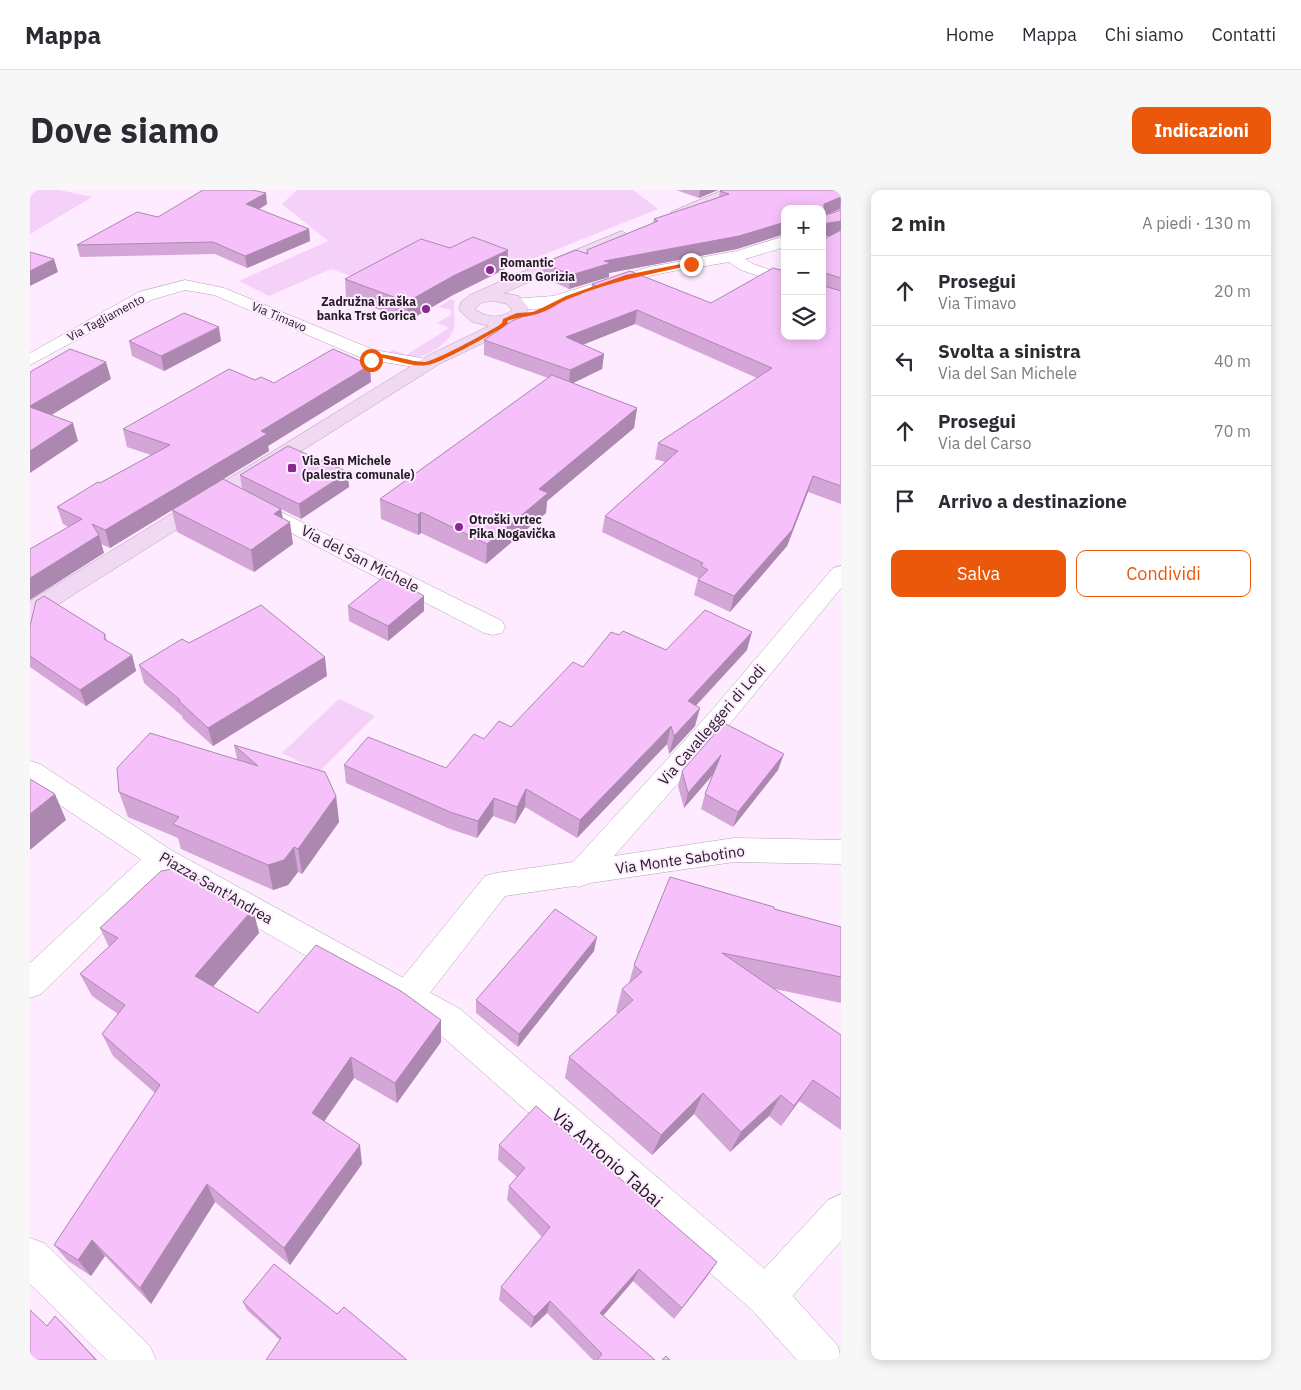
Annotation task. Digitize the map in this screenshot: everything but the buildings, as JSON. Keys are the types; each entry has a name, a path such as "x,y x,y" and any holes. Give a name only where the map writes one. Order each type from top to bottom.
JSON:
{"main road":[{"path":"664,219 735,190"},
{"path":"484,297 495,290 538,271 638,230"},
{"path":"30,612 431,361 500,327 505,323 538,271"},
{"path":"431,361 461,334 470,314 467,306 476,299 504,297 513,310"},
{"path":"470,314 485,320 513,310"}],"street":[{"path":"513,310 535,313 554,306 567,297 628,276 734,258 764,251 781,243"},
{"path":"734,258 747,267 781,279"},
{"name":"Via Timavo","path":"185,285 218,291 370,355 431,361"},
{"name":"Via Tagliamento","path":"30,360 146,296 185,285"},
{"name":"Via Timavo","path":"370,355 371,360 381,365 392,375 395,385"},
{"name":"Via del San Michele","path":"226,490 494,628"},
{"name":"Via Cavalleggeri di Lodi","path":"579,875 715,724 841,573"},
{"name":"Piazza Sant'Andrea","path":"30,770 161,858 448,1020"},
{"name":"Via Monte Sabotino","path":"579,875 734,850 841,852"},
{"path":"30,984 161,858"},
{"path":"407,996 496,885 579,875"},
{"name":"Via Antonio Tabai","path":"448,1020 766,1296 824,1360"},
{"path":"766,1296 841,1213"},
{"path":"30,1257 136,1360"}],"shaded area":[{"path":"30,190 59,190 92,197 30,234"},
{"path":"297,190 633,190 658,209 515,266 457,245 384,287 331,269 269,296 239,281 328,241 282,204"},
{"path":"451,299 455,301 454,328 444,343 432,352 420,356 391,355 390,352 393,350 406,355 449,328 437,323 452,314 450,310 439,307"},
{"path":"339,699 375,716 319,772 282,753"}],"place":[{"name":"Romantic Room Gorizia","path":"490,270"},
{"name":"Zadružna kraška banka Trst Gorica","path":"426,309"},
{"name":"Via San Michele (palestra comunale)","path":"292,468"},
{"name":"Otroški vrtec Pika Nogavička","path":"459,527"}],"route":[{"path":"371,360 370,355 427,364 500,327 505,323 504,320 517,315 530,315 554,306 567,297 628,276 691,264"}]}
